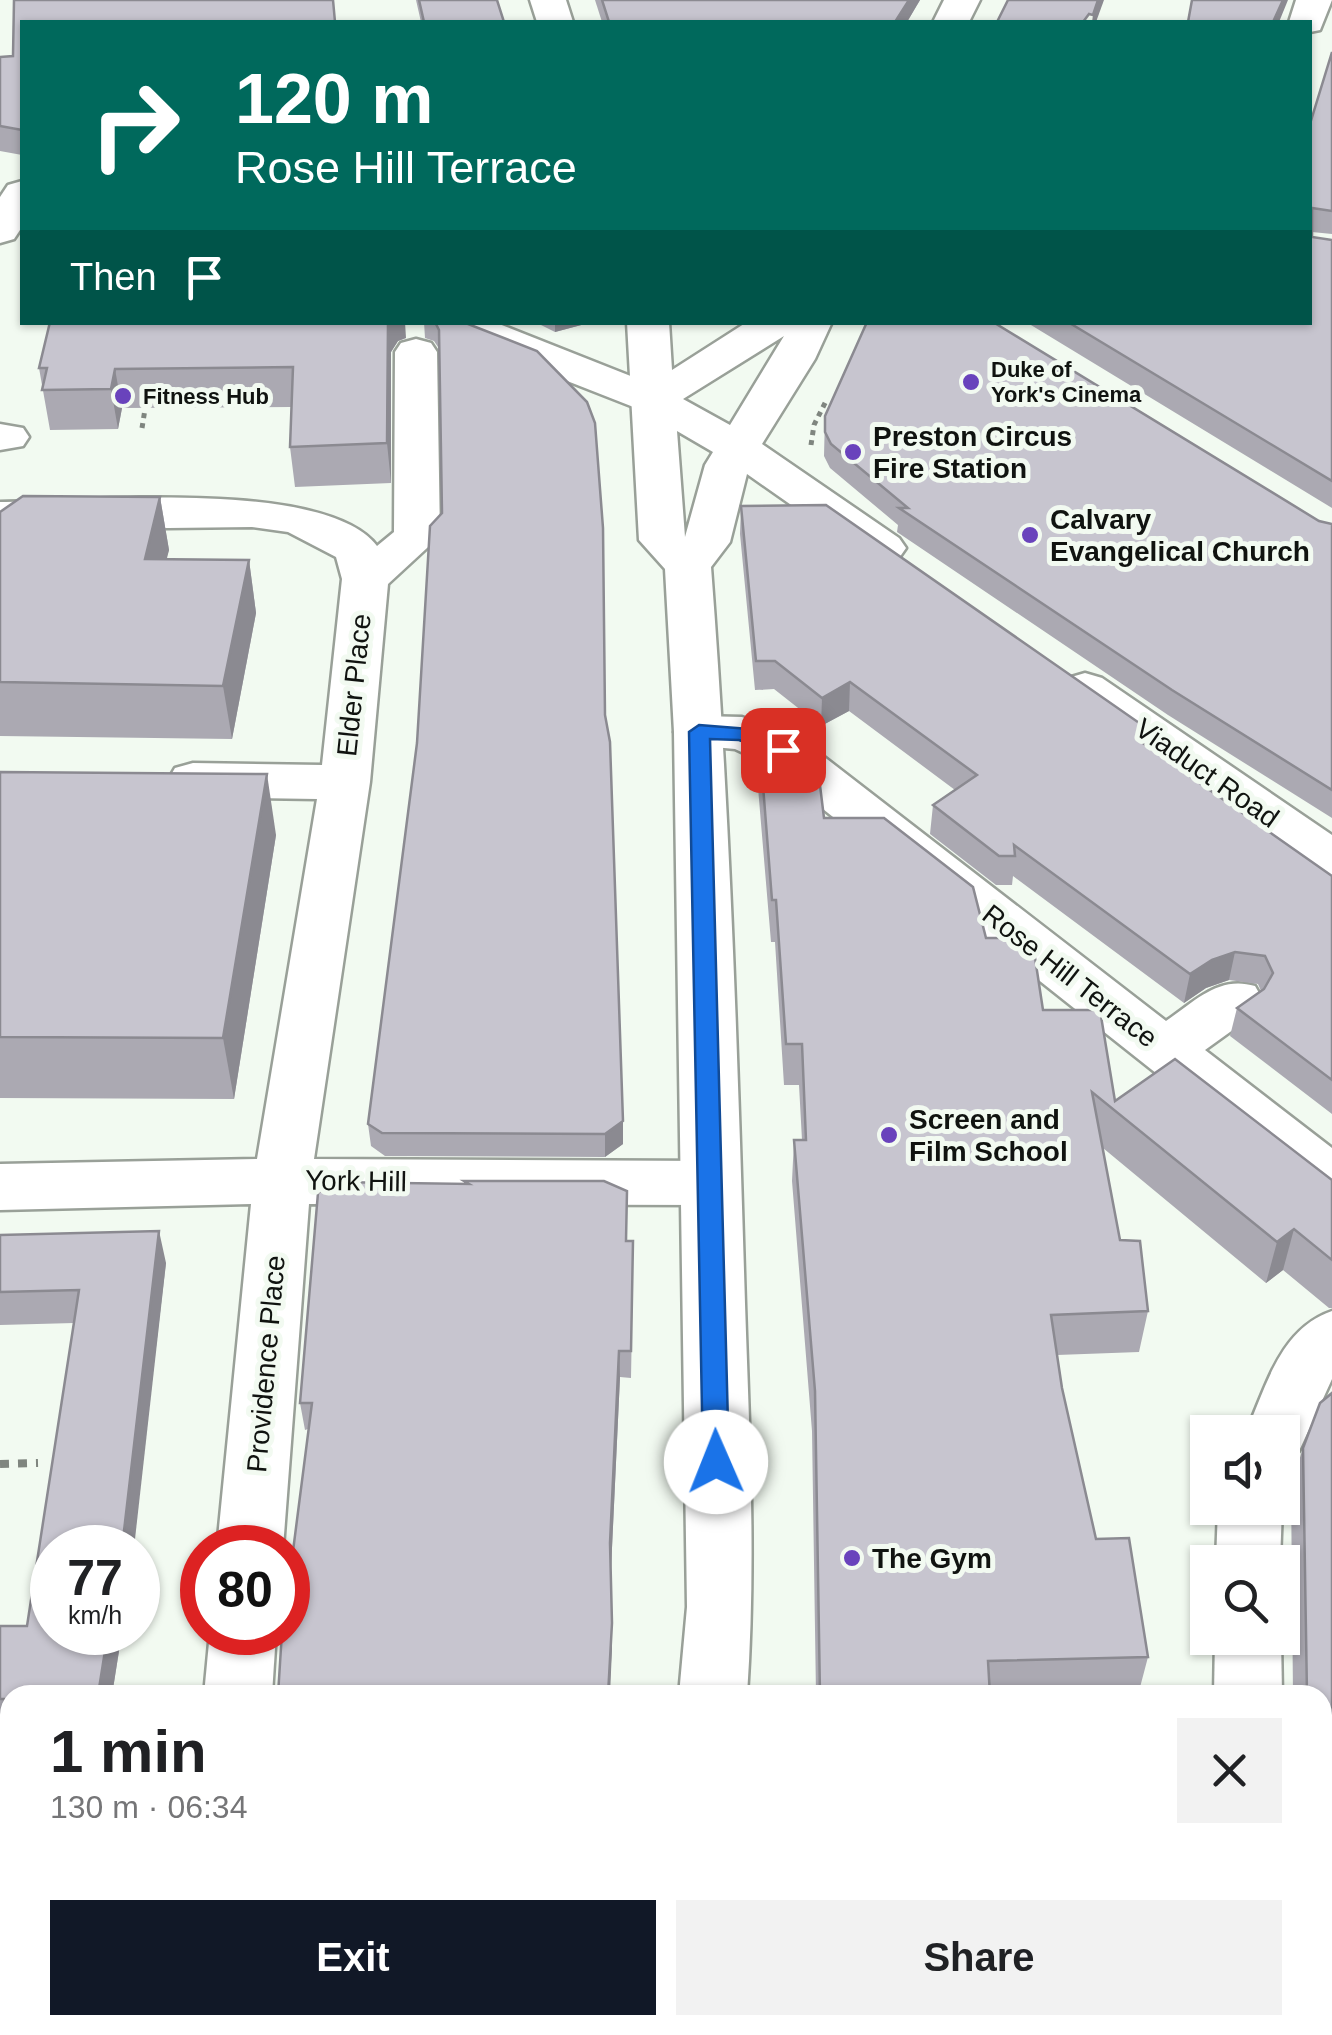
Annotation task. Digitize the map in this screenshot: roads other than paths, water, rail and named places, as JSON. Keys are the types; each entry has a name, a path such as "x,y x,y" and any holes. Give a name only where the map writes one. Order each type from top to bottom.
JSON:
{"main road":[{"path":"0,231 20,196"},
{"path":"464,325 650,399 736,447 927,579"},
{"path":"648,325 662,540 688,566 699,732 720,1607 714,1685"},
{"path":"650,399 716,363 772,325"},
{"path":"688,566 707,542 727,465 736,447 794,359 809,325"},
{"path":"364,579 417,536 416,352"},
{"name":"Elder Place","path":"0,516 252,500 324,529 357,550 364,579 345,782 282,1181"},
{"name":"Viaduct Road","path":"1056,669 1332,860"},
{"name":"Rose Hill Terrace","path":"699,732 742,734 783,750 1332,1180"},
{"path":"153,780 345,782"},
{"path":"1165,1050 1236,1000"},
{"name":"York Hill","path":"0,1187 282,1181 711,1184"},
{"name":"Providence Place","path":"252,1525 282,1181"},
{"path":"1285,1415 1314,1350 1332,1336"},
{"path":"239,1685 241,1655"},
{"path":"1248,1655 1248,1685"}],"place":[{"name":"Duke of York's Cinema","path":"971,382"},
{"name":"Fitness Hub","path":"123,396"},
{"name":"Preston Circus Fire Station","path":"853,452"},
{"name":"Calvary Evangelical Church","path":"1030,535"},
{"name":"Screen and Film School","path":"889,1135"},
{"name":"The Gym","path":"852,1558"}]}
